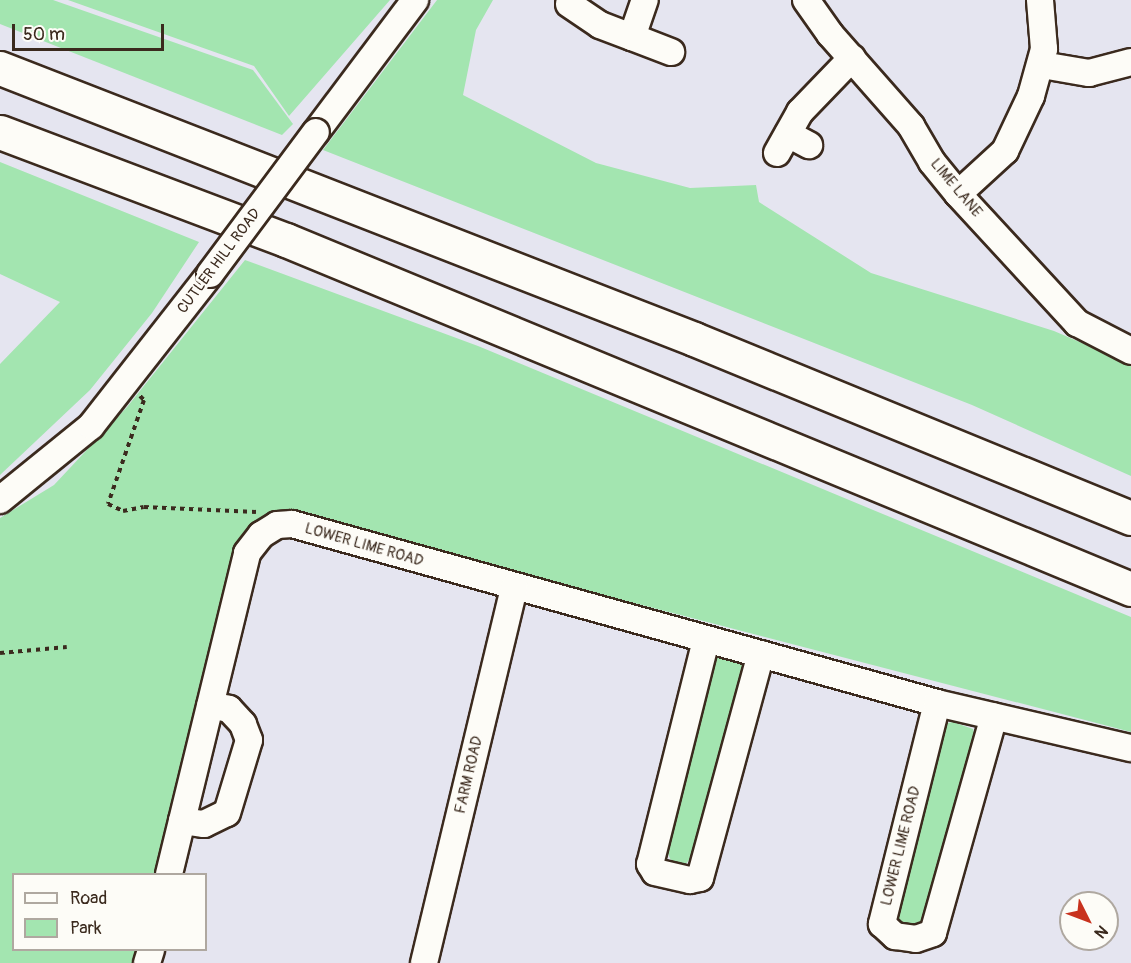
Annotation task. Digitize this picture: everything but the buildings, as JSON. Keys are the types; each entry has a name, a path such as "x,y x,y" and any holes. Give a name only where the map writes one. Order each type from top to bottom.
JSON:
{"highway":[{"path":"0,68 672,330 1131,518"},
{"path":"0,132 286,240 1131,589"}],"street":[{"name":"CUTLER HILL ROAD","path":"0,500 91,426 127,383 415,0"},
{"path":"632,37 645,0"},
{"name":"LIME LANE","path":"806,0 852,58 912,126 932,162 958,194 1077,323 1131,351"},
{"path":"958,194 1005,152 1042,66 1045,31 1040,0"},
{"path":"569,4 600,25 670,52"},
{"path":"791,144 800,112 852,58"},
{"path":"1042,66 1089,73 1131,62"},
{"name":"LOWER LIME ROAD","path":"277,525 292,524 937,703 1131,748"},
{"path":"169,873 247,553 261,535 277,525"},
{"name":"FARM ROAD","path":"424,963 514,587"},
{"path":"706,640 650,864 655,872 690,880 700,878 761,654"},
{"name":"LOWER LIME ROAD","path":"937,703 882,924 895,936 916,939 933,933 994,716"},
{"path":"182,821 204,824 227,813 249,740 243,724 229,709 210,705"}],"path":[{"path":"127,383 144,400 109,494 108,504 114,510 144,507 246,510 267,514 277,525"},
{"path":"0,652 67,647"}],"green space":[{"path":"0,0 53,0 253,70 293,124 282,135 0,24"},
{"path":"68,0 390,0 289,116 254,66"},
{"path":"437,0 493,0 476,30 463,95 596,163 690,188 756,185 759,202 871,273 1054,331 1131,364 1131,476 972,405 323,150"},
{"path":"0,162 199,242 152,313 90,390 0,475 0,364 60,302 0,274"},
{"path":"245,260 478,346 1131,617 1131,732 288,513 239,551 156,873 12,873 12,951 137,951 134,963 0,963 0,518 54,485 127,407"},
{"path":"720,652 737,655 744,669 696,851 685,865 673,865 665,847 714,658"},
{"path":"953,722 973,729 975,735 924,922 906,929 895,922 943,724"}]}
